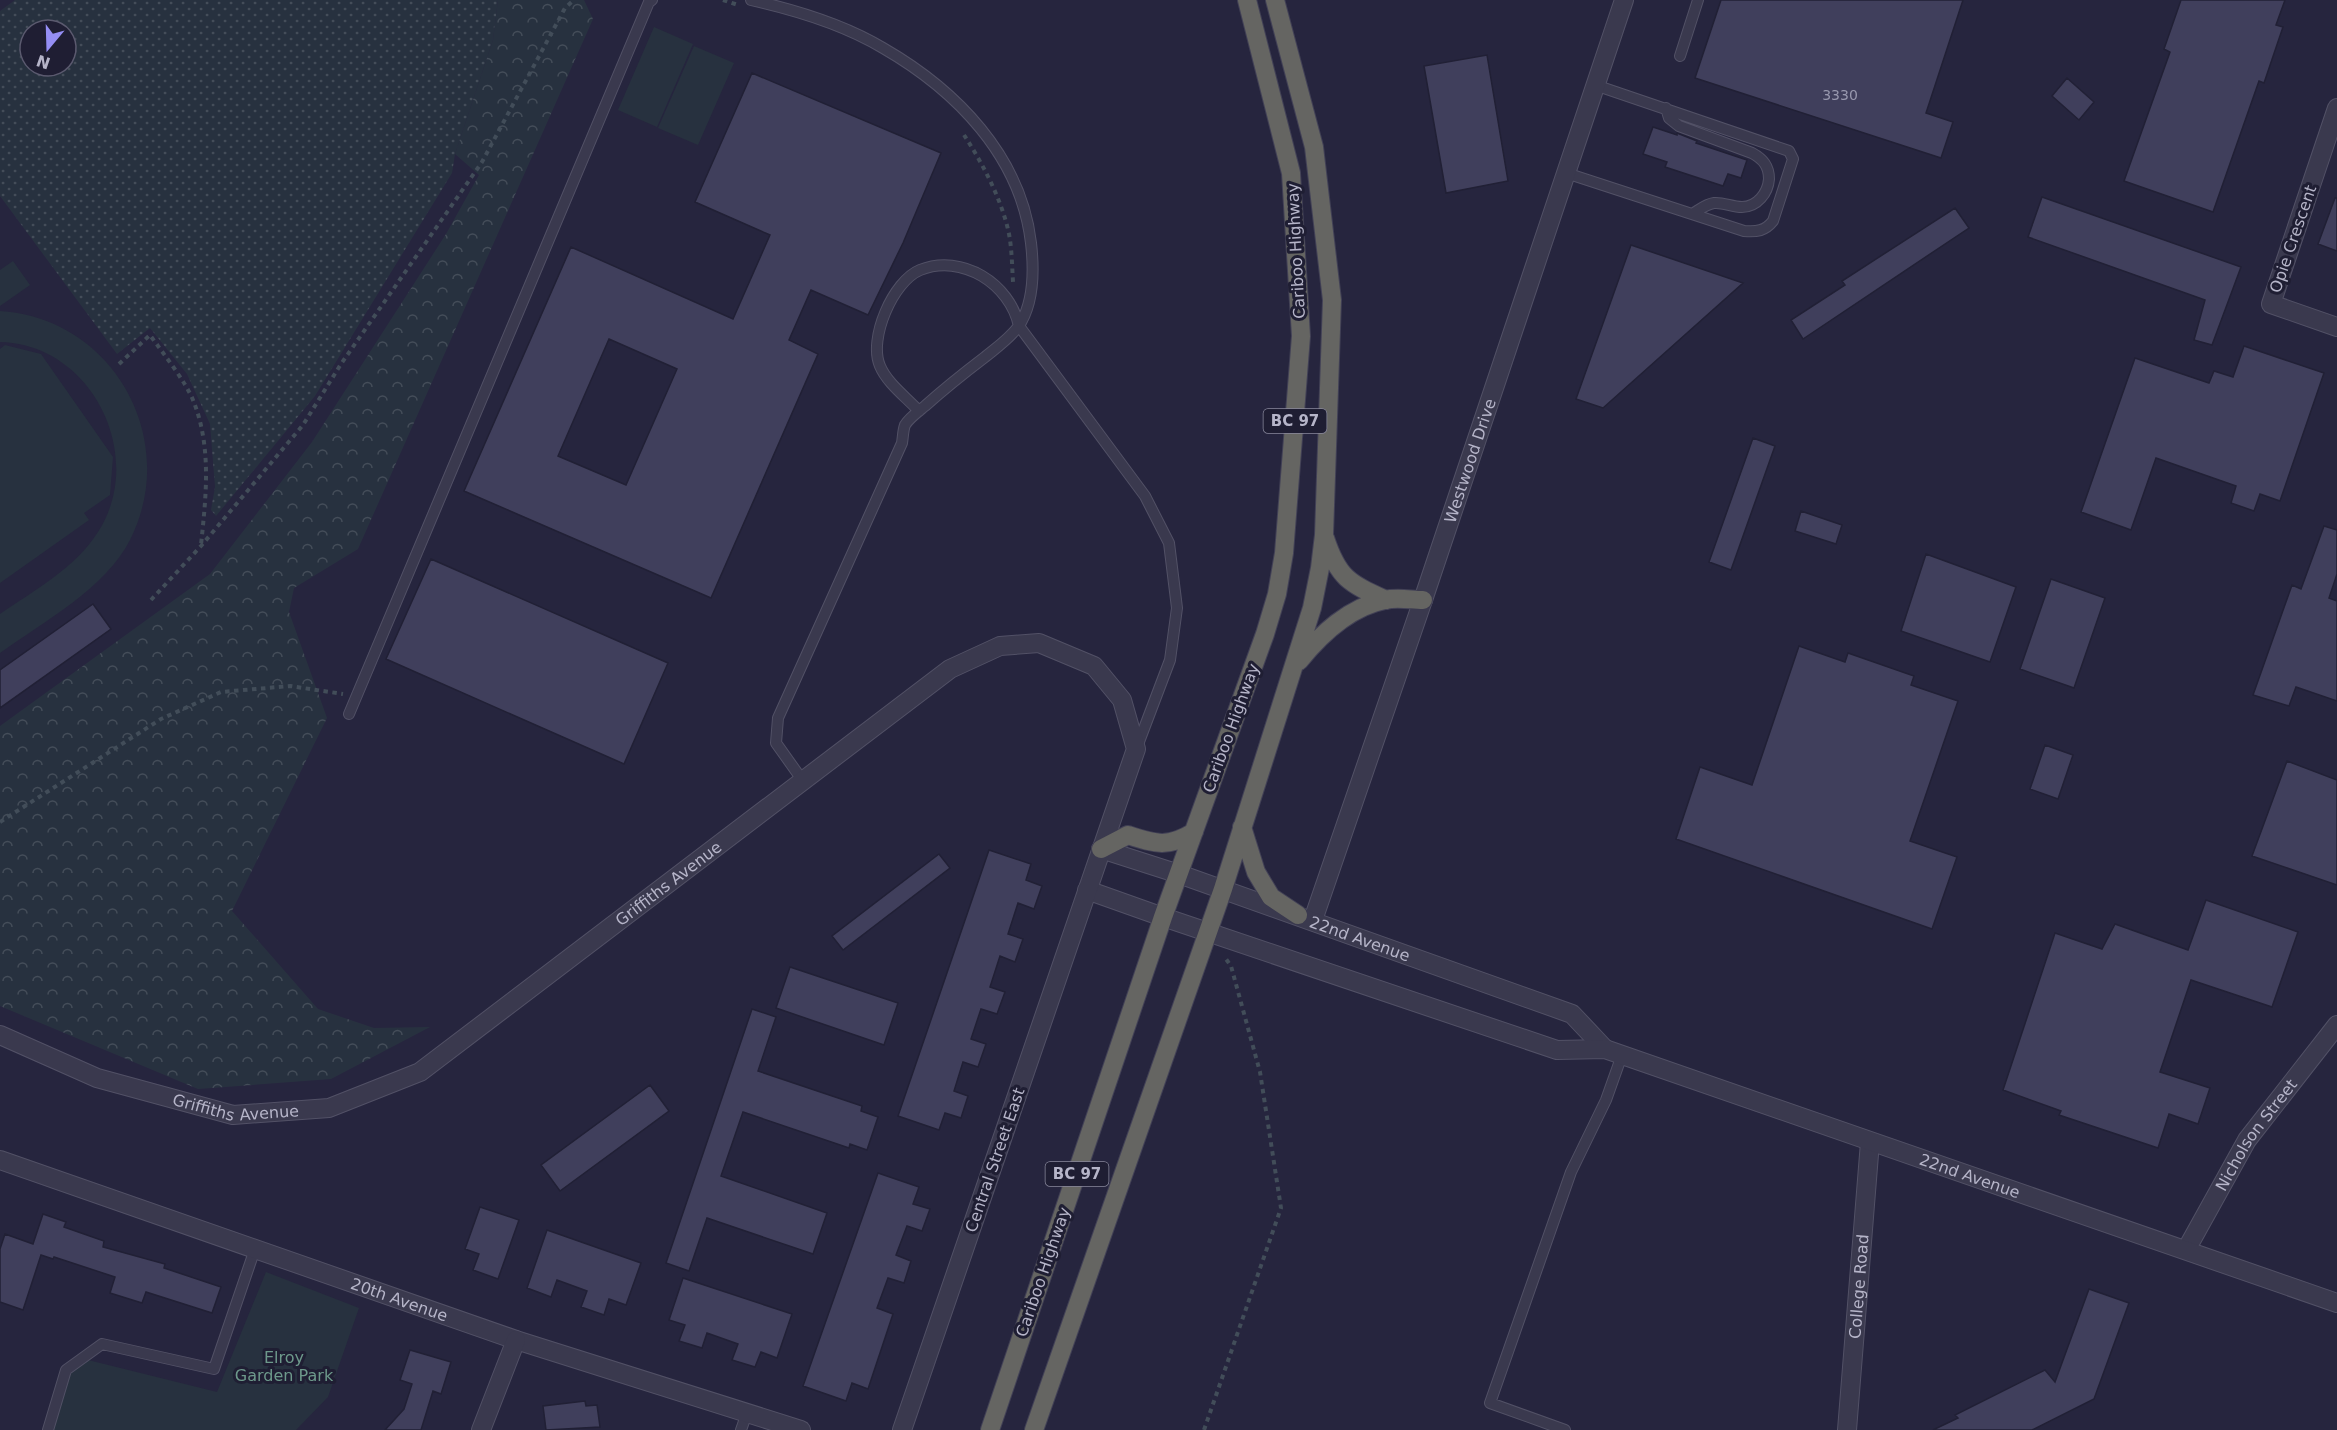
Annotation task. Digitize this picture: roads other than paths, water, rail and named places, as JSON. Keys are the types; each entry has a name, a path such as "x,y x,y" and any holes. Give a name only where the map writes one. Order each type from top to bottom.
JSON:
{"highway":[{"name":"Cariboo Highway","path":"990,1430 1163,917 1265,634 1284,553 1301,336 1292,173 1247,0"},
{"name":"Cariboo Highway","path":"1034,1430 1223,889 1312,608 1320,568 1332,300 1314,147 1275,0"},
{"path":"1323,535 1332,558 1343,576 1359,588 1386,600"},
{"path":"1293,667 1318,637 1360,609 1386,600 1423,600"},
{"path":"1242,827 1256,872 1271,897 1306,918"},
{"path":"1101,849 1128,834 1167,844 1179,841 1194,832"}],"street":[{"name":"Westwood Drive","path":"1306,918 1423,600 1624,0"},
{"name":"Opie Crescent","path":"2337,108 2271,304 2337,327"},
{"name":"Griffiths Avenue","path":"0,1035 97,1078 233,1115 329,1108 420,1072 950,669 999,646 1039,643 1094,666 1122,700 1136,749"},
{"path":"1087,890 1136,749"},
{"name":"22nd Avenue","path":"1101,849 1306,918 1572,1014 1613,1052"},
{"name":"22nd Avenue","path":"1087,890 1557,1050 1613,1052 2337,1303"},
{"name":"Central Street East","path":"902,1430 1087,890"},
{"name":"Nicholson Street","path":"2186,1250 2247,1140 2337,1025"},
{"name":"College Road","path":"1847,1430 1870,1142"},
{"name":"20th Avenue","path":"0,1161 744,1421 801,1430"},
{"path":"481,1430 516,1340"}],"lane":[{"path":"350,714 644,13 652,0"},
{"path":"1680,56 1698,0"},
{"path":"748,4 783,7 825,22 882,47 933,81 976,122 997,149 1013,180 1029,228 1034,261 1031,290 1018,326 1001,344 906,424 902,443 778,718 776,743 803,781"},
{"path":"1566,172 1744,231 1754,232 1768,227 1773,221 1793,159 1789,151 1595,85"},
{"path":"1666,108 1673,122 1752,153 1762,159 1768,167 1768,189 1760,200 1752,205 1738,207 1708,204 1692,214"},
{"path":"919,411 887,377 879,365 876,351 880,324 892,299 906,280 919,270 953,265 981,274 998,289 1015,310 1018,326 1145,496 1169,543 1177,608 1170,660 1136,749"},
{"path":"1565,1430 1490,1403 1571,1172 1606,1101 1613,1052"},
{"path":"48,1430 66,1370 102,1344 214,1369 255,1249"}],"park label":[{"name":"Elroy Garden Park","path":"284,1366"}]}
